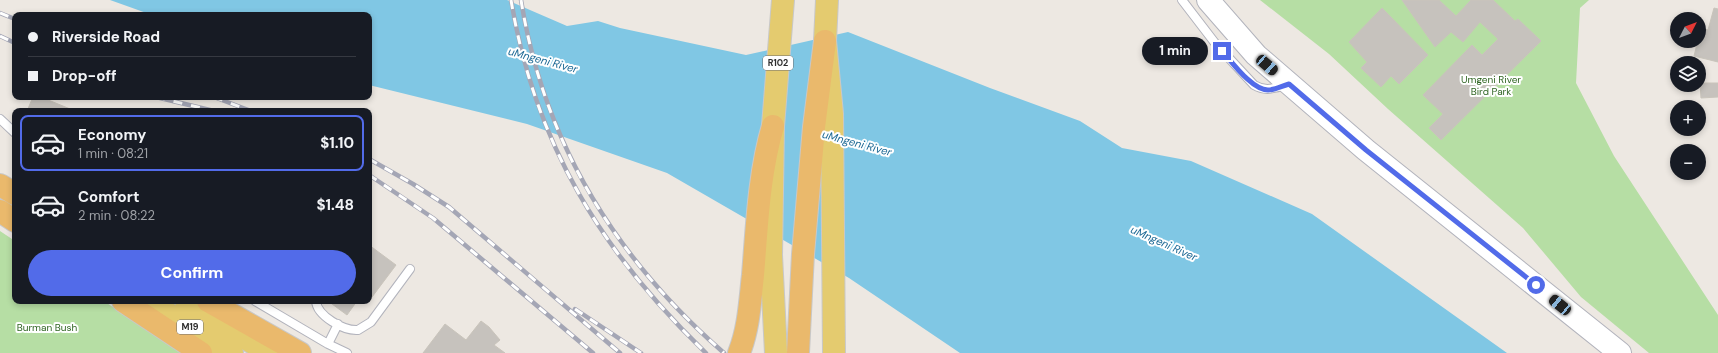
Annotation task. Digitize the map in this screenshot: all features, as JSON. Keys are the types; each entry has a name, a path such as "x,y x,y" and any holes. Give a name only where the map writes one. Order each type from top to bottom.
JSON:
{"highway":[{"path":"798,353 803,254 813,135 825,41"},
{"path":"739,353 748,324 763,182 773,126"},
{"path":"0,185 12,192"},
{"path":"0,211 12,219"},
{"path":"128,304 202,353"},
{"path":"213,304 300,353"}],"main road":[{"name":"R102","path":"773,126 783,0"},
{"path":"827,0 825,41 832,114 834,353"},
{"path":"1208,0 1256,55 1366,150 1620,353"},
{"path":"773,126 771,255 776,353"},
{"name":"M19","path":"153,304 232,353"},
{"name":"M19","path":"191,304 268,353"}],"lane":[{"path":"1182,0 1215,43 1254,85 1269,90 1289,84"},
{"path":"0,119 12,130"},
{"path":"317,304 320,312 338,324 353,330 358,330 371,322 410,269"},
{"path":"260,304 328,344 347,353"},
{"path":"328,344 338,324"}],"green space":[{"name":"Umgeni River Bird Park","path":"1260,0 1589,0 1580,8 1576,83 1614,156 1718,315 1718,353 1649,353 1581,297 1523,228 1388,109 1329,54"},
{"name":"Burman Bush","path":"0,231 12,239 12,304 108,304 180,353 0,353"}],"water":[{"name":"uMngeni River","path":"110,0 507,0 567,26 598,21 620,28 746,55 848,32 990,88 1080,121 1122,148 1191,161 1312,214 1507,353 960,353 849,278 667,173 527,124 372,86 372,12 144,12"}],"building":[{"path":"1402,0 1439,0 1456,16 1471,0 1493,0 1515,21 1518,19 1541,41 1441,140 1429,128 1443,114 1423,95 1472,45 1482,55 1498,39 1480,22 1463,42 1451,32 1435,47"},
{"path":"1382,8 1428,55 1399,84 1391,76 1381,87 1361,68 1367,62 1349,42"},
{"path":"1714,8 1718,9 1718,62 1706,59 1706,56 1694,56 1696,48 1706,48 1706,29 1708,30"},
{"path":"1706,83 1718,83 1718,97 1701,98 1701,92 1706,92"},
{"path":"32,100 48,100 68,108 28,108"},
{"path":"372,247 396,265 372,297"},
{"path":"332,304 355,304 347,315"},
{"path":"481,321 489,327 500,340 494,345 505,353 423,353 445,324 466,340"}],"railway":[{"path":"511,0 522,52 537,102 556,149 578,193 605,235 635,276 669,315 706,353"},
{"path":"521,0 532,52 547,102 567,149 590,194 618,237 650,278 685,316 724,353"},
{"path":"0,13 12,18"},
{"path":"0,36 12,42"},
{"path":"168,100 202,108"},
{"path":"222,100 243,108"},
{"path":"372,161 449,207 620,353"},
{"path":"372,177 433,218 593,353"},
{"path":"575,309 641,353"}],"route":[{"path":"1222,51 1254,85 1260,88 1269,90 1289,84 1366,150 1536,285"}]}
